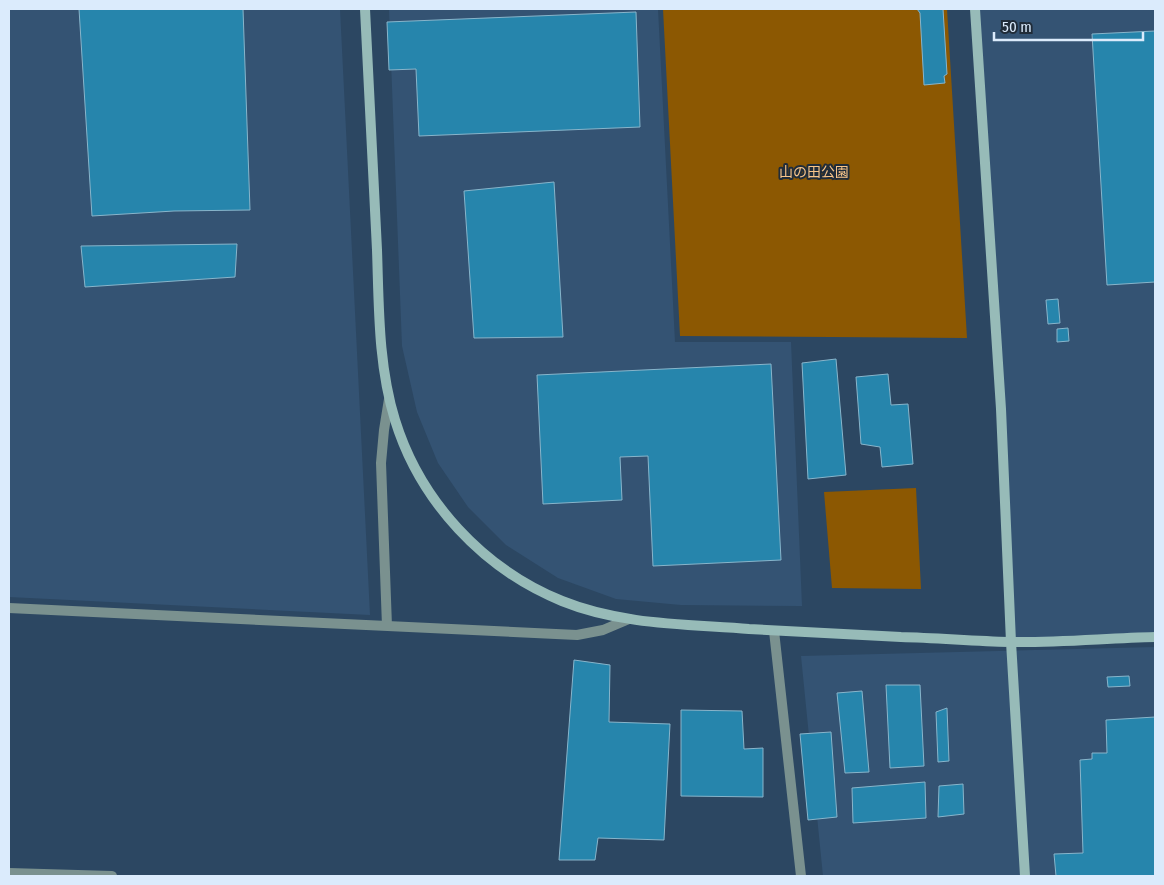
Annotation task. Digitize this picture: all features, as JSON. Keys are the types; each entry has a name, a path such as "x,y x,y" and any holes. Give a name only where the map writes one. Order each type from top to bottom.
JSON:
{"street":[{"path":"365,9 381,340 389,399 402,440 419,476 448,517 478,548 515,576 551,596 594,612 629,620 774,630 1011,642 1155,637"},
{"path":"975,9 1001,409 1024,876"},
{"path":"387,626 381,463 389,399"},
{"path":"9,608 577,635 603,630 629,620"},
{"path":"774,630 801,876"},
{"path":"9,872 112,876"}],"shaded area":[{"path":"9,9 340,9 370,615 9,597"},
{"path":"389,9 658,9 675,342 791,342 802,606 681,605 616,599 558,578 506,545 468,507 438,463 417,412 402,346"},
{"path":"975,9 1155,9 1155,637 1011,642"},
{"path":"1155,647 1155,876 823,876 801,656"}],"green space":[{"name":"山の田公園","path":"663,9 947,9 967,338 680,336"},
{"path":"916,488 921,589 832,588 824,492"}],"building":[{"path":"79,9 243,9 250,210 174,211 92,216"},
{"path":"917,9 943,9 947,74 944,76 945,83 924,85 920,13"},
{"path":"636,12 640,127 419,136 416,69 389,70 387,22"},
{"path":"1155,31 1155,282 1107,285 1092,34"},
{"path":"554,182 563,337 474,338 464,191"},
{"path":"237,244 235,277 85,287 81,246"},
{"path":"1058,299 1060,323 1048,324 1046,300"},
{"path":"1068,328 1069,341 1057,342 1057,329"},
{"path":"836,359 846,475 808,479 802,363"},
{"path":"771,364 781,560 653,566 648,456 620,457 622,500 543,504 537,375"},
{"path":"888,374 891,405 908,404 913,464 882,467 880,447 861,444 856,377"},
{"path":"574,660 610,665 609,722 670,724 664,840 598,838 595,860 559,860"},
{"path":"1129,676 1130,686 1108,687 1107,677"},
{"path":"886,685 920,685 924,766 890,768"},
{"path":"862,691 869,772 845,773 837,693"},
{"path":"947,708 949,761 938,762 936,712"},
{"path":"681,710 742,711 744,749 763,748 763,797 681,796"},
{"path":"1155,717 1155,876 1056,876 1054,854 1083,853 1080,760 1092,759 1092,753 1107,753 1106,720"},
{"path":"831,732 837,817 808,820 800,734"},
{"path":"925,782 926,818 853,823 852,788"},
{"path":"963,784 964,814 938,817 939,786"}]}
